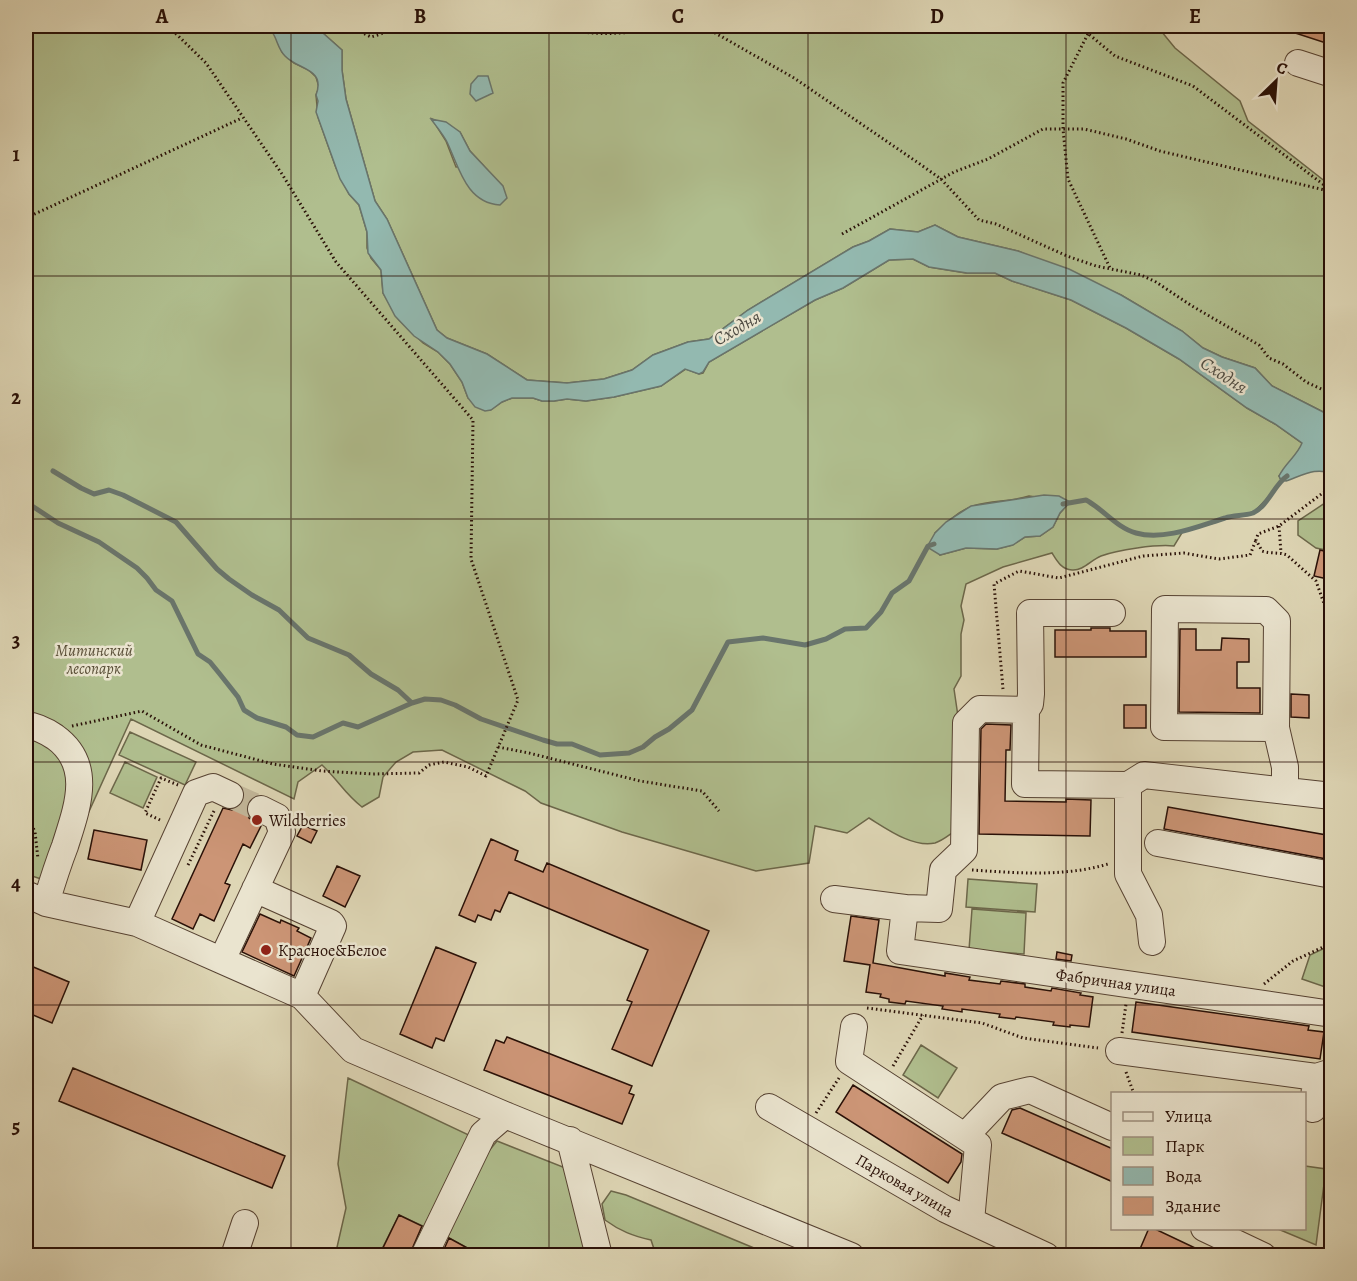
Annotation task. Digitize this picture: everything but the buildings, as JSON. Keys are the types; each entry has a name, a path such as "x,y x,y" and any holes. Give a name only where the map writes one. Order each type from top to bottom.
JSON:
{"street":[{"path":"1298,63 1332,74"},
{"path":"1276,728 1164,727 1165,609 1266,610 1277,621 1276,728 1285,767 1285,791"},
{"path":"834,899 905,908 939,909 943,870 964,850 966,723 980,710 1015,710 1030,705 1030,613 1112,613"},
{"path":"1015,710 1024,784 1128,786 1144,775 1332,796"},
{"path":"36,728 61,741 72,753 80,782 78,807 41,893 137,923 302,996 353,1050 505,1115 851,1256"},
{"path":"1128,786 1128,874 1149,915 1152,942"},
{"path":"137,923 196,793 213,787 226,793"},
{"path":"222,960 282,832 277,817 261,809"},
{"path":"1158,843 1332,875"},
{"path":"255,889 331,923 333,926 302,996"},
{"name":"Фабричная улица","path":"905,908 900,951 1332,1014"},
{"path":"861,1018 849,1061 966,1135 978,1145 971,1221"},
{"path":"1119,1051 1324,1075 1314,1109"},
{"path":"966,1135 1002,1097 1030,1090 1111,1126"},
{"name":"Парковая улица","path":"769,1107 945,1209 1046,1256"},
{"path":"424,1256 483,1134 505,1115"},
{"path":"570,1140 599,1256"},
{"path":"234,1256 245,1223"},
{"path":"1208,1230 1263,1256"}],"path":[{"path":"36,728 142,711 201,745 273,764 322,771 373,774 419,773 429,765 444,762 468,767 486,776 518,700 471,559 472,420 336,262 282,174 206,63 168,26"},
{"path":"348,26 371,37 392,26"},
{"path":"552,26 599,34 630,34 666,26"},
{"path":"689,26 704,27 794,78 940,180 979,220 996,224 1066,256 1141,275 1162,285 1192,306 1259,345 1269,358 1283,364 1306,382 1332,394"},
{"path":"1079,26 1115,56 1193,86 1330,191"},
{"path":"1092,26 1063,82 1063,129 1068,179 1110,269"},
{"path":"26,218 243,118"},
{"path":"842,234 940,180 988,159 1043,129 1084,129 1160,151 1330,191"},
{"path":"1015,710 994,584 1019,571 1059,578 1143,556 1184,553 1219,558 1250,555 1258,534 1279,526 1332,486"},
{"path":"1279,526 1281,553"},
{"path":"1256,540 1262,551 1287,555 1316,581 1332,626"},
{"path":"499,745 640,781 702,791 719,811"},
{"path":"180,829 145,813 153,795 161,778 196,793"},
{"path":"185,873 226,793"},
{"path":"26,812 35,832 41,893"},
{"path":"970,870 1034,874 1091,869 1127,858"},
{"path":"1243,1001 1293,961 1332,943"},
{"path":"861,1018 923,1016 982,1023 1023,1038 1119,1051"},
{"path":"883,1083 923,1016"},
{"path":"806,1128 849,1061"}],"green space":[{"name":"Митинский лесопарк","path":"26,26 210,26 217,29 227,26 264,26 273,31 282,52 316,77 319,87 316,95 318,117 336,168 349,194 359,205 367,232 367,248 371,258 381,270 383,293 399,320 450,364 462,382 468,398 490,410 512,398 586,401 614,397 661,386 686,369 699,374 703,373 709,362 815,300 843,288 889,260 913,259 929,267 966,273 995,273 1012,281 1071,300 1179,359 1247,408 1303,444 1279,476 1281,480 1274,491 1254,512 1183,531 1174,546 1117,552 1101,556 1076,570 1062,566 1052,553 1003,567 966,584 961,606 964,620 961,634 961,676 954,689 960,730 955,831 935,843 918,843 909,840 869,818 847,833 815,826 809,863 756,871 622,832 541,803 525,791 442,750 413,752 396,762 383,777 379,797 362,807 322,765 298,782 294,799 131,719 56,884 26,874","holes":["1029,496 1070,502 1060,513 1053,527 1040,536 1025,537 1012,545 997,549 966,548 940,555 935,533 953,517 968,508"]},
{"path":"315,26 1157,26 1175,48 1240,101 1248,121 1331,186 1331,416 1272,386 1255,368 1203,348 1182,331 1121,295 1018,251 958,237 935,225 918,232 890,229 853,247 748,310 709,339 688,342 653,355 632,370 604,379 567,383 527,380 487,354 447,338 437,330 387,219 375,201 346,99 342,50","holes":["432,119 460,132 470,151 483,165 456,167 446,141"]},
{"path":"1331,499 1331,551 1316,548 1298,535 1298,521"},
{"path":"130,732 196,762 185,785 119,755"},
{"path":"125,762 157,777 143,808 110,793"},
{"path":"968,879 1037,884 1035,912 966,907"},
{"path":"972,909 1026,913 1024,954 969,950"},
{"path":"1331,945 1331,989 1302,979 1310,955"},
{"path":"921,1045 957,1068 938,1098 903,1075"},
{"path":"348,1078 473,1137 427,1228 399,1215 379,1255 335,1256 346,1208 338,1164"},
{"path":"497,1141 568,1169 588,1255 466,1255 469,1249 447,1237 488,1152"},
{"path":"1306,1166 1326,1169 1316,1245 1280,1230 1306,1230"},
{"path":"611,1191 626,1195 768,1255 656,1255 651,1240 627,1233 605,1220 602,1204"}],"water":[{"name":"Сходня","path":"264,26 315,26 342,50 346,99 375,201 387,219 437,330 447,338 487,354 527,380 567,383 604,379 632,370 653,355 688,342 709,339 748,310 853,247 890,229 918,232 935,225 958,237 1018,251 1069,269 1121,295 1182,331 1203,348 1255,368 1272,386 1331,416 1331,475 1315,471 1286,481 1281,480 1279,476 1302,443 1247,408 1179,359 1126,328 1071,300 1012,281 995,273 967,273 929,267 913,259 889,260 709,362 699,374 685,369 661,386 614,397 586,401 512,398 491,410 485,411 475,407 450,364 438,352 414,336 395,316 383,293 381,270 368,253 367,232 359,205 340,179 316,112 317,79 314,74 285,56 272,32"},
{"path":"478,76 488,76 493,93 476,101 470,94 471,84"},
{"path":"431,119 446,122 460,132 470,151 503,186 507,198 500,205 488,203 471,191 445,139"},
{"path":"1044,495 1059,496 1070,502 1060,513 1053,527 1040,536 1025,537 1013,545 997,549 966,548 940,555 927,547 935,533 946,522 971,506"}],"waterway":[{"path":"53,471 94,494 109,490 176,522 217,569 229,579 279,610 308,638 349,655 371,674 398,690 412,703 425,699 441,700 481,719 557,744 572,744 600,755 629,753 643,747 692,710 728,642 763,638 805,645 826,639 845,629 866,628 881,612 892,593 909,581 928,546 934,544"},
{"path":"1063,504 1086,500 1129,531 1147,535 1170,534 1228,517 1253,513 1263,506 1287,476"},
{"path":"26,502 58,523 99,542 137,568 156,590 172,601 198,654 210,662 238,697 244,710 257,718 286,727 297,735 313,737 343,723 358,727 412,703"}],"tunnel":[{"path":"230,795 261,809"}],"place":[{"name":"Wildberries","path":"257,820"},
{"name":"Красное&Белое","path":"266,950"}]}
